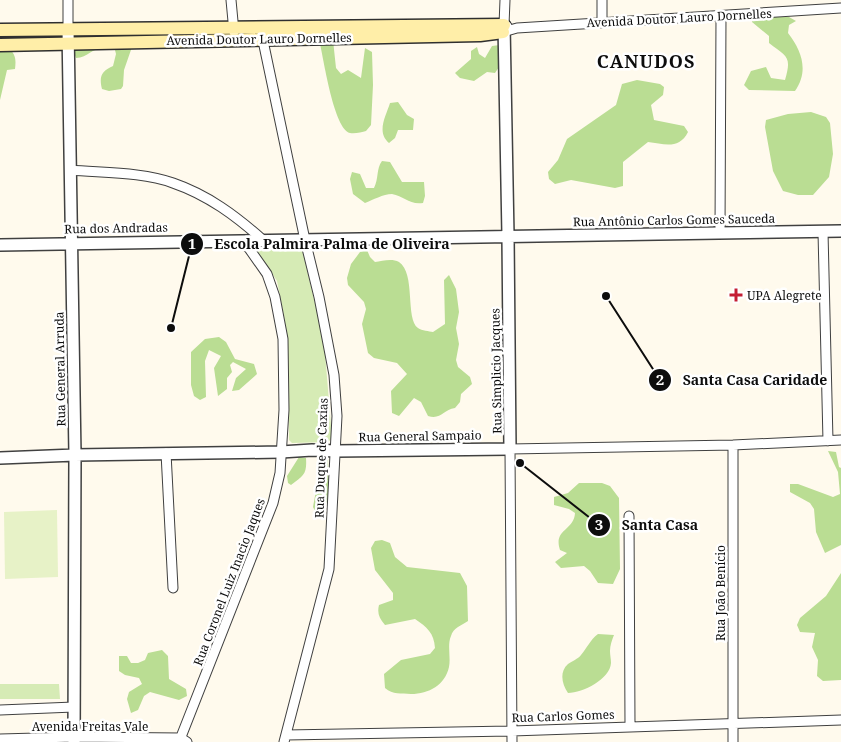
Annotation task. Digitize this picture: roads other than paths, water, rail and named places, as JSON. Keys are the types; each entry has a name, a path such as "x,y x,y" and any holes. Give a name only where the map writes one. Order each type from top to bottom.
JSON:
{"main road":[{"name":"Avenida Doutor Lauro Dornelles","path":"0,45 262,33 503,28"},
{"name":"Avenida Doutor Lauro Dornelles","path":"0,30 68,29 234,34"}],"street":[{"name":"Rua General Arruda","path":"68,0 74,455 74,740"},
{"path":"231,0 234,34"},
{"name":"Rua Simplicio Jacques","path":"505,0 503,28 508,236 512,742"},
{"path":"602,0 602,22"},
{"name":"Avenida Doutor Lauro Dornelles","path":"503,28 841,8"},
{"path":"720,232 722,16"},
{"name":"Rua Duque de Caxias","path":"262,33 305,240 319,297 334,375 337,416 330,569 285,739"},
{"path":"70,170 148,177 172,182 214,202 241,220 263,240"},
{"name":"Rua Antônio Carlos Gomes Sauceda","path":"305,240 841,231"},
{"path":"823,232 828,441"},
{"name":"Rua Coronel Luiz Inacio Jaques","path":"182,741 274,503 280,473 284,410 283,339 275,298 267,274 259,261 248,247 232,240"},
{"name":"Rua dos Andradas","path":"0,245 305,240"},
{"name":"Rua General Sampaio","path":"0,458 312,450 733,445 841,440"},
{"name":"Rua João Benício","path":"733,445 733,742"},
{"path":"166,454 173,588"},
{"path":"629,516 630,726"},
{"name":"Avenida Freitas Vale","path":"0,710 74,707"},
{"name":"Rua Carlos Gomes","path":"285,739 841,720"},
{"name":"Avenida Freitas Vale","path":"0,739 182,741"}],"place":[{"name":"UPA Alegrete","path":"736,295"},
{"name":"Santa Casa Caridade","path":"606,296"},
{"name":"Escola Palmira Palma de Oliveira","path":"171,328"},
{"name":"Santa Casa","path":"520,463"}],"district":[{"name":"CANUDOS","path":"646,61"}]}
